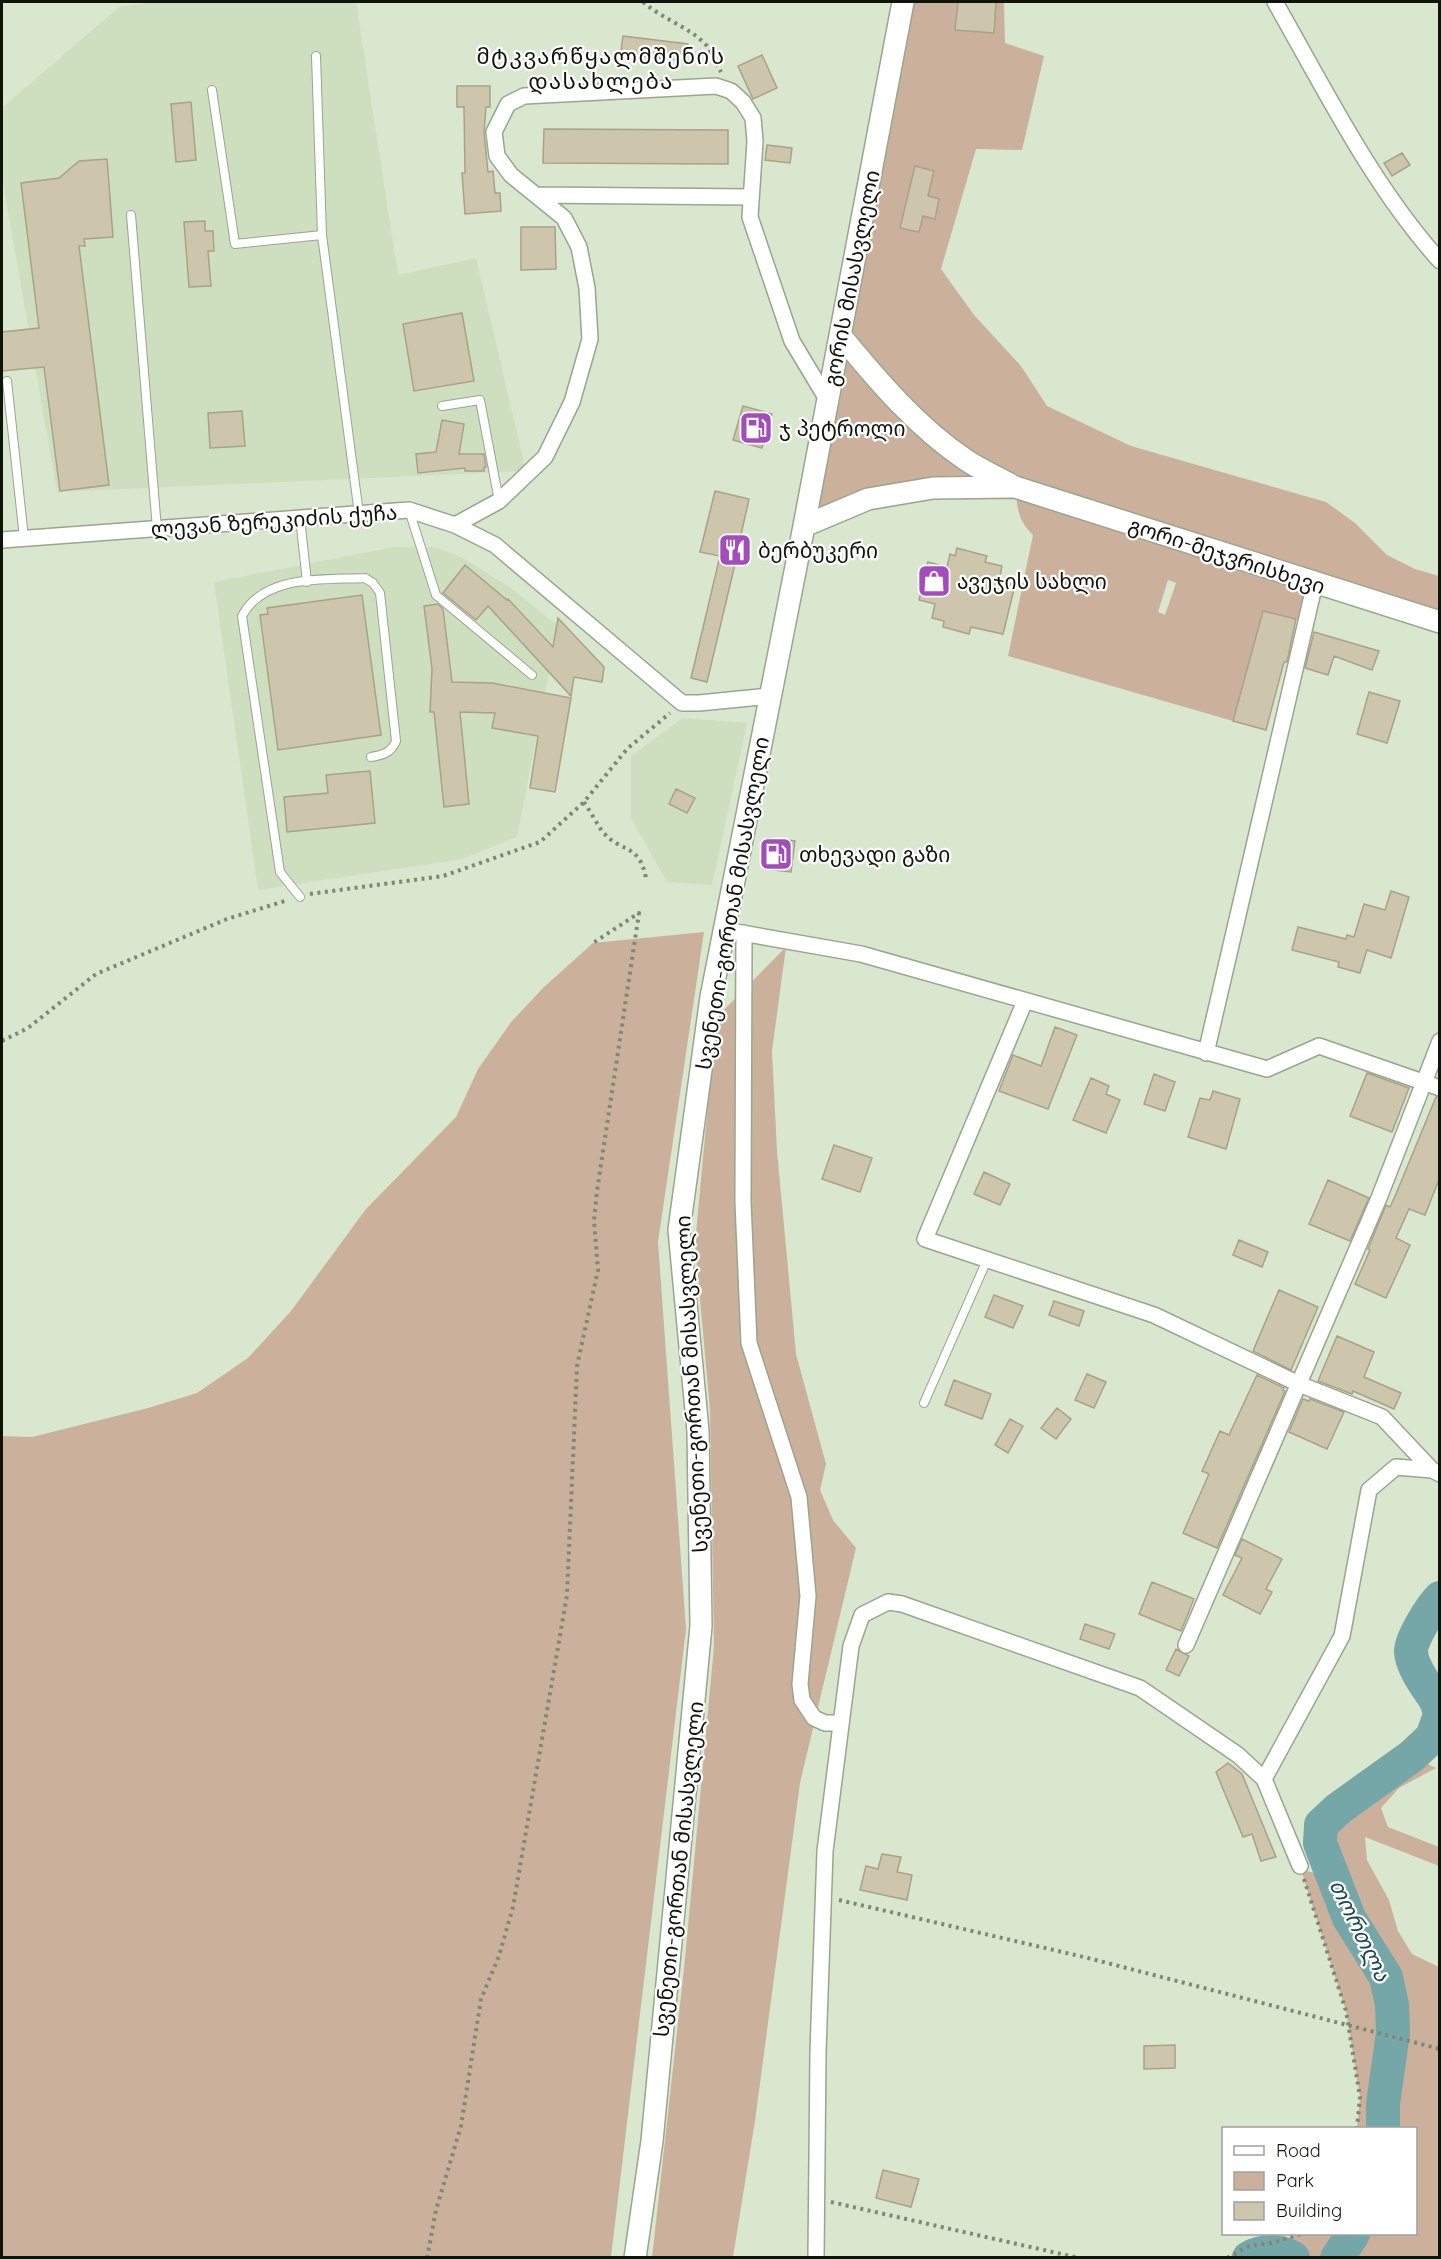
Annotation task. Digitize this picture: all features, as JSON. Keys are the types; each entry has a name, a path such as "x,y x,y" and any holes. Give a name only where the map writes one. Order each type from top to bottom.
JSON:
{"main road":[{"name":"გორის მისასვლელი","path":"770,696 841,336 903,2"},
{"name":"გორი-მეჯვრისხევი","path":"841,336 887,392 929,431 967,460 1015,487 1440,622"},
{"name":"გორი-მეჯვრისხევი","path":"804,526 868,499 933,488 1015,487"},
{"name":"სვენეთი-გორთან მისასვლელი","path":"634,2258 652,2141 701,1626 698,1431 679,1230 711,997 734,932 770,696"}],"street":[{"path":"1275,2 1358,148 1423,243 1440,261"},
{"path":"455,525 499,501 545,457 572,402 590,339 587,288 579,247 564,218 511,175 497,156 494,132 508,104 524,96 716,86 731,91 743,102 753,118 755,141 750,217 792,341 828,401"},
{"path":"536,195 751,197"},
{"name":"ლევან ზერეკიძის ქუჩა","path":"2,540 409,510 455,525 503,552 682,703"},
{"path":"1206,1053 1315,583"},
{"path":"682,703 770,696"},
{"path":"841,1723 825,1723 814,1718 802,1700 800,1684 808,1596 800,1497 750,1343 734,932 861,954 1268,1069 1319,1046 1440,1088"},
{"path":"1024,1001 925,1239 1154,1315 1299,1384 1382,1417 1436,1472"},
{"path":"1186,1645 1379,1198 1440,1041"},
{"path":"1264,1779 1342,1636 1369,1490 1396,1467 1436,1472"},
{"path":"816,2258 818,2052 825,1851 851,1646 862,1615 888,1602 902,1604 1140,1688 1238,1755 1264,1779 1301,1868"}],"lane":[{"path":"316,56 322,235 359,514"},
{"path":"212,90 235,244 322,235"},
{"path":"131,215 157,529"},
{"path":"7,381 24,538"},
{"path":"442,406 480,400 499,501"},
{"path":"409,510 436,595 532,675"},
{"path":"300,518 307,582"},
{"path":"300,897 280,872 242,616 247,607 269,590 307,582 365,578 373,583 380,592 396,741 393,748 386,754 371,757"},
{"path":"924,1403 987,1260"}],"path":[{"path":"643,2 664,18 688,31 706,46 731,91"},
{"path":"2,1041 28,1028 96,974 227,919 300,897 443,876 540,842 585,802 627,749 682,703"},
{"path":"585,802 603,832 619,845 634,852 643,863 646,878"},
{"path":"427,2258 436,2210 461,2126 481,1999 499,1956 513,1907 567,1595 577,1366 598,1270 594,1221 597,1191 639,913 593,942"},
{"path":"1301,1868 1346,2011 1360,2097 1357,2127"},
{"path":"824,1897 1088,1958 1440,2049"},
{"path":"817,2199 1079,2258"},
{"path":"1227,2258 1249,2246 1271,2243 1298,2235"}],"shaded area":[{"path":"152,2 356,2 398,275 476,258 526,471 57,492 2,177 2,108 119,7"},
{"path":"394,547 435,547 461,557 511,588 558,626 517,837 462,859 258,890 214,582"},
{"path":"683,718 747,723 712,885 667,882 631,818 631,756"}],"green space":[{"path":"903,2 1004,2 1005,43 1044,56 1022,150 976,149 941,269 974,315 1021,366 1047,406 1131,446 1326,502 1355,523 1387,555 1415,569 1439,576 1439,622 1315,583 1307,618 1296,619 1263,611 1233,721 1008,656 1033,535 1021,519 1015,487 933,488 804,526","holes":["1168,580 1176,583 1165,615 1158,612"]},
{"path":"704,932 658,1242 686,1629 611,2257 2,2257 2,1436 32,1437 148,1408 197,1393 248,1358 291,1311 366,1209 456,1117 478,1069 512,1021 543,988 593,943"},
{"path":"786,947 772,1051 777,1151 796,1354 826,1464 820,1490 833,1520 856,1548 800,1783 755,2121 733,2257 652,2258 685,1959 714,1646 710,1410 695,1244 716,1018"},
{"path":"1412,1756 1436,1768 1399,1788 1381,1808 1388,1827 1439,1847 1439,1866 1365,1837 1367,1860 1389,1900 1398,1931 1412,1954 1439,1967 1439,2257 1227,2258 1249,2246 1271,2243 1298,2235 1417,2235 1417,2127 1357,2127 1360,2097 1346,2011 1301,1870 1333,1877 1320,1843 1321,1825 1338,1809"}],"building":[{"path":"958,2 996,2 994,33 955,30"},
{"path":"623,36 688,44 686,61 641,56 641,61 620,58"},
{"path":"762,55 777,88 753,99 738,66"},
{"path":"457,86 490,86 490,107 486,107 484,133 488,172 493,171 495,193 500,193 501,211 465,214 462,173 465,173 464,107 457,107"},
{"path":"191,102 196,160 176,162 171,104"},
{"path":"544,129 728,130 728,164 543,163"},
{"path":"767,145 792,148 790,163 765,160"},
{"path":"1402,153 1410,165 1392,176 1384,163"},
{"path":"107,159 113,237 84,239 85,246 79,246 109,485 60,491 44,367 2,371 2,332 39,328 21,183 59,178 79,161"},
{"path":"915,166 934,171 928,196 939,199 935,219 923,216 919,232 900,228"},
{"path":"205,221 205,231 213,231 214,251 208,251 211,286 189,287 184,222"},
{"path":"521,227 555,227 556,269 521,270"},
{"path":"462,313 474,381 414,391 403,324"},
{"path":"743,406 772,414 762,448 733,440"},
{"path":"242,411 245,446 210,448 208,413"},
{"path":"442,420 464,424 459,454 484,454 486,467 484,471 465,471 465,468 418,473 416,454 436,452"},
{"path":"715,491 749,499 740,539 746,540 741,561 736,560 707,682 691,678 720,556 700,552"},
{"path":"957,548 987,556 985,562 1002,566 999,581 1015,585 1003,634 971,627 969,634 943,627 944,621 932,618 935,604 919,600 928,562 947,567 950,554 955,556"},
{"path":"465,565 508,599 553,647 558,618 604,667 602,682 574,677 571,696 488,606 476,620 443,593"},
{"path":"362,595 381,735 278,750 260,615 268,614 267,608"},
{"path":"438,604 443,609 452,682 492,683 571,698 555,792 530,788 538,736 492,728 495,713 460,712 469,804 444,807 434,712 430,712 432,669 424,606"},
{"path":"1263,611 1296,619 1287,662 1284,662 1266,730 1233,721"},
{"path":"1314,632 1379,651 1372,670 1334,656 1328,675 1305,668"},
{"path":"1369,692 1400,701 1387,743 1357,734"},
{"path":"370,771 375,823 287,832 284,797 328,793 326,775"},
{"path":"676,789 695,798 687,813 669,804"},
{"path":"768,838 795,841 791,872 765,869"},
{"path":"1391,891 1409,897 1391,958 1367,950 1360,973 1338,967 1339,962 1292,950 1298,927 1346,939 1347,935 1354,937 1364,904 1385,910"},
{"path":"1055,1027 1077,1035 1048,1109 999,1091 1013,1055 1041,1066"},
{"path":"1367,1073 1409,1088 1392,1132 1350,1116"},
{"path":"1154,1074 1175,1082 1165,1111 1144,1104"},
{"path":"1091,1078 1109,1086 1106,1094 1120,1100 1106,1133 1073,1120"},
{"path":"1213,1091 1240,1099 1226,1149 1188,1137 1200,1098 1210,1100"},
{"path":"1436,1097 1440,1097 1440,1177 1425,1215 1409,1209 1396,1238 1410,1245 1386,1298 1355,1284 1386,1205 1390,1207"},
{"path":"834,1145 872,1158 860,1192 822,1179"},
{"path":"984,1172 1010,1184 1000,1205 974,1194"},
{"path":"1328,1180 1369,1198 1350,1241 1309,1224"},
{"path":"1239,1240 1268,1252 1262,1267 1233,1255"},
{"path":"1279,1290 1318,1307 1291,1370 1253,1351"},
{"path":"994,1295 1023,1306 1013,1328 985,1317"},
{"path":"1054,1301 1084,1311 1079,1326 1049,1315"},
{"path":"1337,1336 1374,1352 1364,1377 1401,1393 1394,1409 1353,1391 1352,1394 1318,1381"},
{"path":"1087,1374 1106,1382 1094,1408 1075,1400"},
{"path":"1257,1375 1284,1388 1285,1391 1217,1548 1183,1533 1209,1474 1202,1471 1220,1431 1229,1435"},
{"path":"954,1380 991,1394 982,1419 945,1405"},
{"path":"1303,1399 1309,1401 1310,1399 1344,1412 1327,1449 1289,1432"},
{"path":"1057,1408 1071,1419 1056,1439 1041,1428"},
{"path":"1010,1419 1023,1426 1008,1453 995,1445"},
{"path":"1242,1539 1282,1559 1266,1589 1272,1592 1260,1614 1223,1595 1242,1558 1235,1555"},
{"path":"1152,1582 1194,1599 1181,1631 1139,1614"},
{"path":"1085,1624 1115,1634 1109,1649 1080,1639"},
{"path":"1176,1649 1189,1656 1179,1676 1166,1670"},
{"path":"1228,1763 1242,1774 1276,1857 1261,1861 1252,1834 1243,1837 1216,1772"},
{"path":"882,1854 901,1857 897,1872 912,1875 907,1900 860,1890 866,1866 878,1869"},
{"path":"1175,2045 1175,2068 1144,2069 1144,2046"},
{"path":"883,2170 919,2179 911,2207 876,2198"}],"waterway":[{"name":"თორთლა","path":"1440,1598 1422,1623 1411,1651 1415,1667 1435,1700 1440,1714"},
{"name":"თორთლა","path":"1383,2127 1383,2104 1393,2033 1392,2005 1386,1977 1349,1918 1320,1843 1321,1825 1338,1809 1412,1756 1432,1737 1440,1715"},
{"name":"თორთლა","path":"1337,2258 1352,2235"},
{"name":"თორთლა","path":"1249,2258 1271,2252 1293,2258"}],"place":[{"name":"ჯ პეტროლი","path":"756,428"},
{"name":"ბერბუკერი","path":"735,550"},
{"name":"ავეჯის სახლი","path":"934,581"},
{"name":"თხევადი გაზი","path":"776,854"}],"district":[{"name":"მტკვარწყალმშენის დასახლება","path":"601,68"}]}
